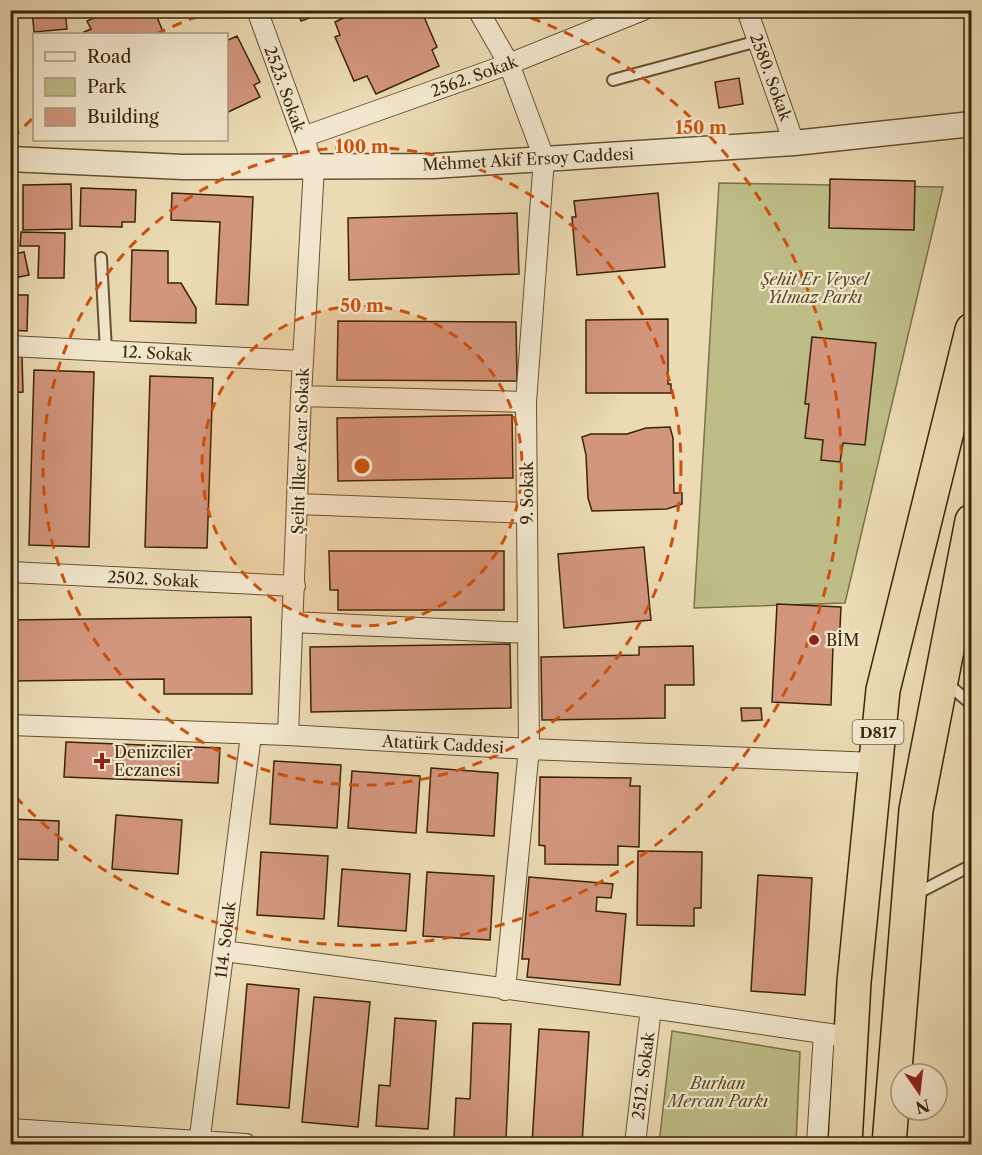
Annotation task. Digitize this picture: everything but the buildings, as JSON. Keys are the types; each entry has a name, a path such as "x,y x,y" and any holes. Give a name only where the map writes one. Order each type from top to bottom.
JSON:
{"highway":[{"name":"D817","path":"845,1144 837,1035 883,690 972,330"},
{"name":"D817","path":"889,1144 916,810 940,677 969,541"}],"street":[{"name":"2523. Sokak","path":"256,10 314,167"},
{"name":"9. Sokak","path":"478,10 509,64 544,158 526,402 529,749 505,990"},
{"name":"2562. Sokak","path":"303,137 509,64 643,10"},
{"name":"2580. Sokak","path":"747,10 794,143"},
{"name":"Mehmet Akif Ersoy Caddesi","path":"10,159 183,167 433,166 794,143 972,124"},
{"name":"Şeiht İlker Acar Sokak","path":"288,735 301,396 314,167"},
{"name":"12. Sokak","path":"10,346 303,361"},
{"path":"301,396 526,402"},
{"path":"298,504 527,513"},
{"name":"2502. Sokak","path":"10,572 295,586"},
{"path":"292,622 528,633"},
{"name":"Atatürk Caddesi","path":"10,725 288,735 529,749 875,763"},
{"name":"114. Sokak","path":"199,1142 251,735"},
{"path":"224,951 837,1035 817,1144"},
{"name":"2512. Sokak","path":"635,1144 651,1008"},
{"path":"10,1129 246,1144"}],"lane":[{"path":"613,80 758,41"},
{"path":"101,258 106,351"},
{"path":"940,677 972,705"},
{"path":"908,898 972,865"}],"green space":[{"name":"Şehit Er Veysel Yılmaz Parkı","path":"719,183 943,187 845,603 694,608"},
{"name":"Burhan Mercan Parkı","path":"672,1031 800,1052 796,1144 659,1144"}],"place":[{"name":"BİM","path":"814,640"},
{"name":"Denizciler Eczanesi","path":"102,761"}]}
